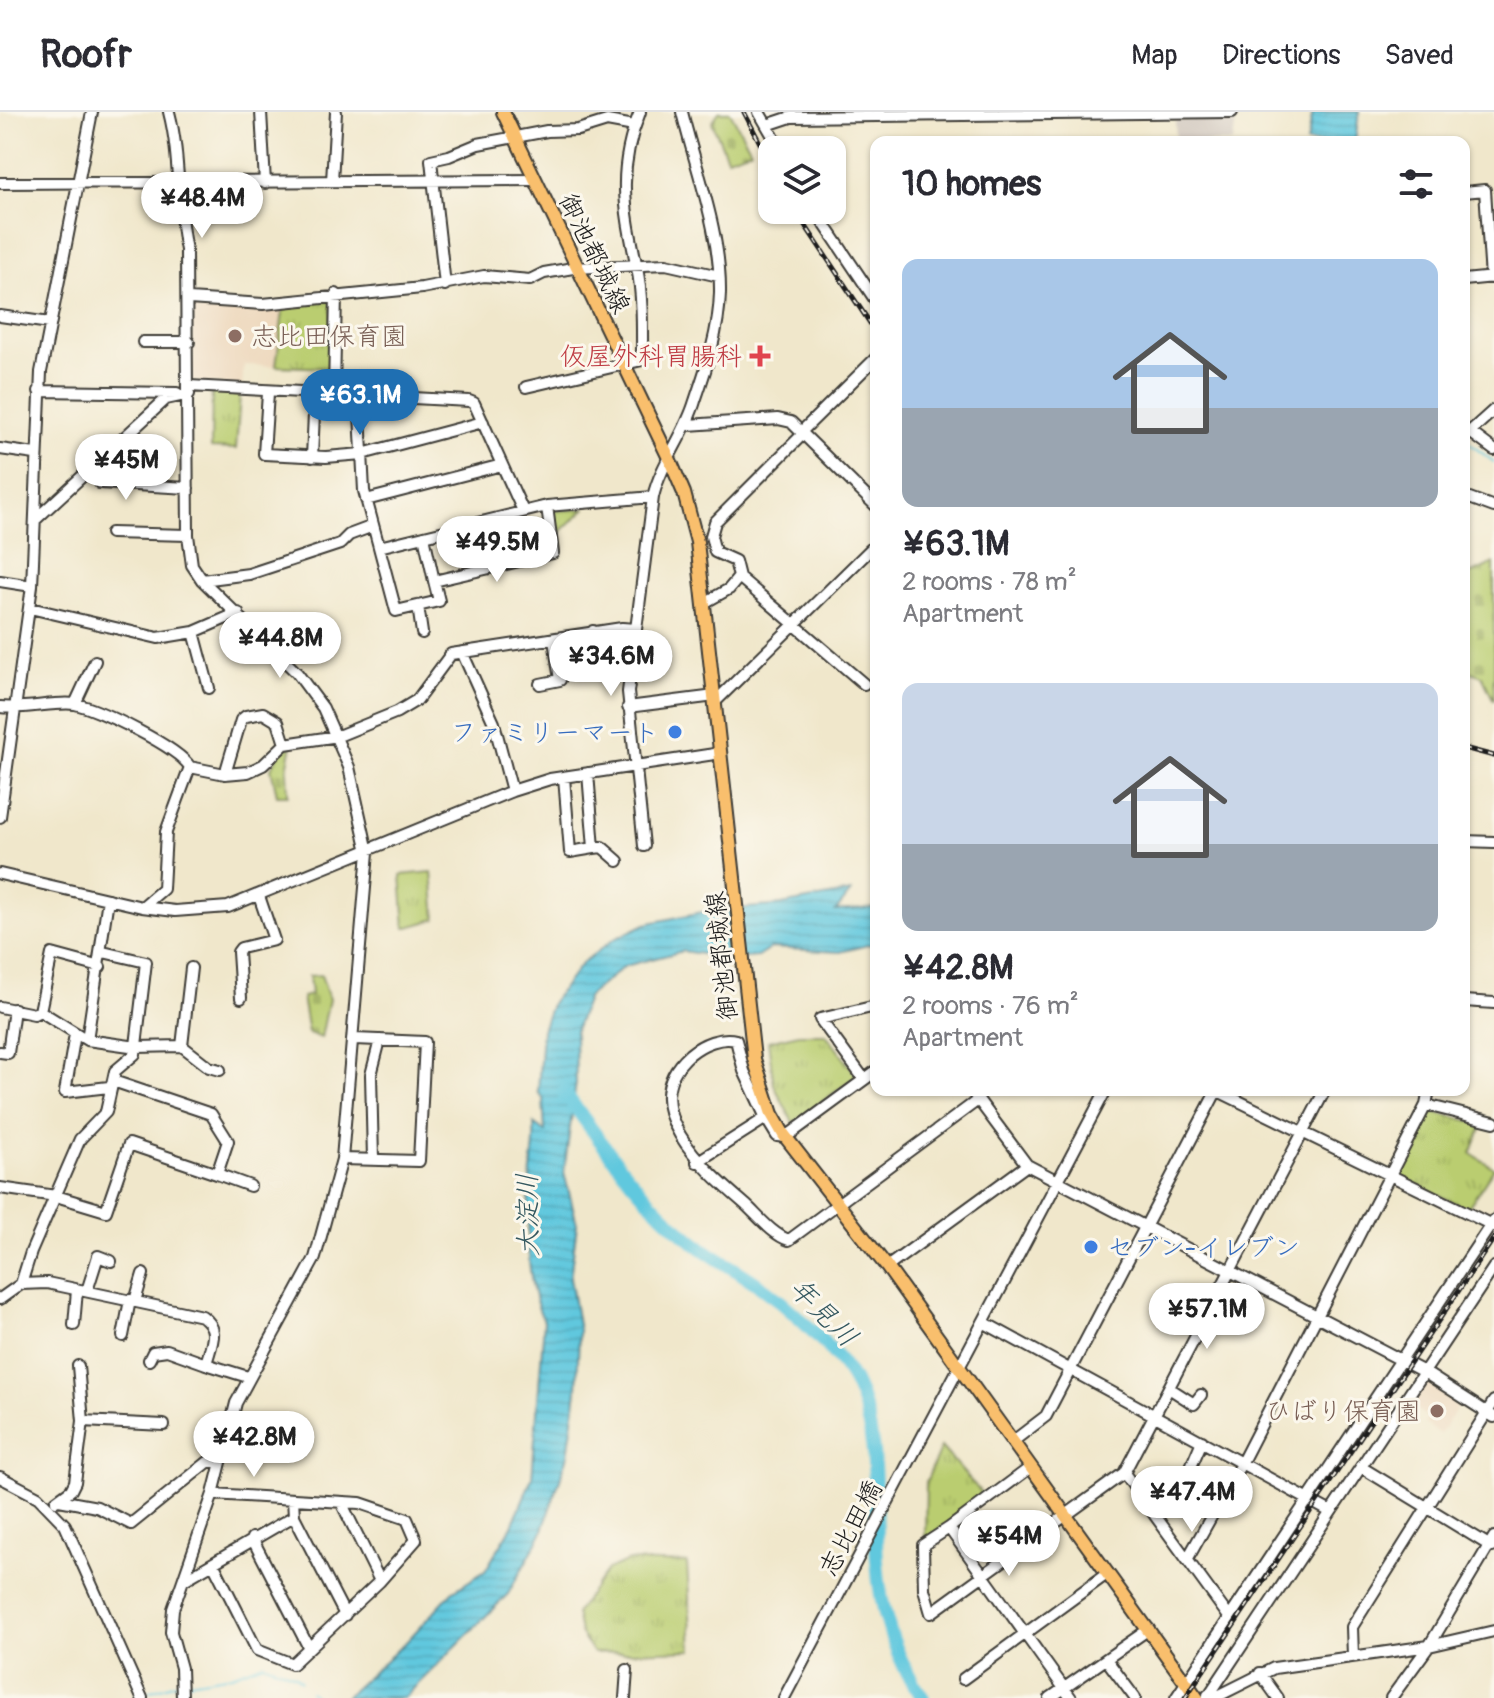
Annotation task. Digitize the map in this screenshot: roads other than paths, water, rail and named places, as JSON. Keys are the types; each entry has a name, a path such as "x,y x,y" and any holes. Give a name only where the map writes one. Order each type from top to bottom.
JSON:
{"main road":[{"name":"御池都城線","path":"503,112 669,458 690,511 704,603 754,1059 772,1114 786,1137 887,1267 1187,1682 1204,1697"}],"street":[{"path":"0,817 30,608 39,391 91,112"},
{"path":"169,112 174,129 176,185 186,250 189,299 186,391 188,535 192,565 202,580 297,673 323,708 338,736 368,852 355,1039 342,1159 315,1258 236,1403 213,1494 170,1621 181,1668 182,1698"},
{"path":"261,112 265,183"},
{"path":"332,181 336,112"},
{"path":"526,387 642,360 637,266 623,185 627,146 640,112"},
{"path":"644,846 628,707 653,497 669,458 688,425 716,331 719,276 714,240 682,112"},
{"path":"759,112 773,136"},
{"path":"767,125 791,117 845,115 1232,112"},
{"path":"445,285 431,160 478,144 547,131 578,130 604,117 634,126"},
{"path":"0,186 536,180"},
{"path":"1470,191 1485,190 1492,278 1470,280"},
{"path":"824,224 870,292"},
{"path":"189,299 246,305 445,285 484,276 530,280 544,273 637,266 689,267 719,276"},
{"path":"334,392 336,294"},
{"path":"0,316 50,323"},
{"path":"143,342 189,342"},
{"path":"864,684 739,577 735,561 715,552 712,529 870,364"},
{"path":"39,391 334,392 469,401 474,403 523,511"},
{"path":"35,520 94,462 166,399 186,391"},
{"path":"312,457 315,392"},
{"path":"268,393 264,454 312,457 362,454 483,422"},
{"path":"359,394 366,500 396,611 439,601 424,536"},
{"path":"1470,431 1494,410"},
{"path":"688,425 778,419 791,422 870,500"},
{"path":"1470,436 1494,450"},
{"path":"0,449 35,454"},
{"path":"94,462 100,483 188,488"},
{"path":"366,500 502,465"},
{"path":"379,547 547,506 653,497"},
{"path":"1470,498 1494,507"},
{"path":"434,581 553,553 547,506"},
{"path":"202,580 249,574 340,544 349,535 373,526"},
{"path":"111,533 188,535"},
{"path":"628,707 715,698 870,550"},
{"path":"704,603 729,589 739,577"},
{"path":"0,581 32,586"},
{"path":"418,606 422,633"},
{"path":"30,608 158,638 194,632 238,613"},
{"path":"0,707 16,709 75,704 124,724 190,767 225,774 248,772 263,765 285,744 338,736 417,700 431,684 443,660 462,652 593,631 636,629"},
{"path":"593,631 597,662"},
{"path":"194,632 209,688"},
{"path":"540,684 560,680 554,639"},
{"path":"462,652 494,723 512,791"},
{"path":"75,704 95,661"},
{"path":"225,774 241,720 246,716 263,713 278,722 285,744"},
{"path":"0,874 142,907 211,910 259,896 512,791 564,777 721,753"},
{"path":"142,907 163,889 169,818 190,767"},
{"path":"588,773 594,848"},
{"path":"564,777 570,852 602,847 618,861"},
{"path":"1470,841 1494,842"},
{"path":"241,998 238,952 241,948 274,940 259,896"},
{"path":"87,1040 103,952 101,937 108,899"},
{"path":"21,1284 31,1252 80,1139 106,1112 115,1071 135,1054 137,1047 146,962 103,952"},
{"path":"40,1011 52,954 100,967"},
{"path":"182,1046 191,968"},
{"path":"1470,1001 1494,1003"},
{"path":"0,1007 40,1011 87,1040 137,1047 182,1046 209,1067 220,1070"},
{"path":"864,1079 820,1019 870,1007"},
{"path":"0,1052 8,1053 14,1009"},
{"path":"75,1034 65,1092 111,1084 211,1114 228,1141 217,1174"},
{"path":"342,1159 419,1161 425,1042 355,1039"},
{"path":"373,1159 371,1075 380,1040"},
{"path":"870,1075 786,1137 777,1136 744,1071 736,1040 703,1045 688,1056 670,1089 674,1127 697,1162 784,1239 789,1240 839,1205 973,1096"},
{"path":"975,1096 1027,1165 1424,1372 1490,1414"},
{"name":"志比田橋","path":"784,1698 1103,1096"},
{"path":"1012,1442 1046,1416 1213,1096"},
{"path":"1176,1698 1493,1223 1228,1096"},
{"path":"1031,1467 923,1545 924,1589 931,1613 1124,1473 1322,1096"},
{"path":"1188,1558 1242,1462 1315,1315 1426,1105 1428,1096"},
{"path":"1426,1105 1494,1122"},
{"path":"697,1162 766,1118"},
{"path":"0,1188 56,1196 106,1211 129,1144 250,1186"},
{"path":"887,1267 1027,1165"},
{"path":"74,1325 82,1291 98,1256 111,1261"},
{"path":"1204,1697 1494,1267"},
{"path":"123,1336 143,1274"},
{"path":"0,1299 21,1284 47,1283 202,1316 213,1323 215,1331 206,1364"},
{"path":"983,1322 1329,1511"},
{"path":"149,1360 153,1352 167,1350 248,1377"},
{"path":"59,1500 75,1482 83,1421 78,1366"},
{"path":"1169,1388 1194,1404 1201,1395"},
{"path":"1353,1656 1352,1627 1490,1414 1494,1401"},
{"path":"83,1421 164,1425"},
{"path":"1187,1476 1202,1441"},
{"path":"46,1504 59,1500 97,1507 131,1524 208,1462 221,1461"},
{"path":"1361,1467 1492,1544 1429,1646 1391,1698"},
{"path":"1124,1473 1229,1617"},
{"path":"0,1477 46,1504 65,1525 142,1698"},
{"path":"213,1494 360,1503 407,1519 416,1540 380,1581 292,1664 257,1650 214,1565"},
{"path":"293,1499 294,1516 345,1615"},
{"path":"341,1502 380,1581"},
{"path":"184,1580 294,1516"},
{"path":"949,1528 1071,1698"},
{"path":"252,1538 309,1648"},
{"path":"963,1679 1108,1573"},
{"path":"1050,1698 1149,1629"},
{"path":"1204,1697 1220,1695 1260,1673 1429,1646 1494,1631"},
{"path":"1106,1659 1135,1698"},
{"path":"625,1698 627,1670"},
{"path":"1260,1673 1278,1698"}],"water":[{"path":"1313,112 1359,112 1356,136 1308,136"},
{"path":"851,892 836,911 870,908 870,944 840,952 771,948 757,957 733,959 683,951 625,966 588,996 575,1031 576,1083 564,1172 577,1224 570,1278 579,1330 577,1391 568,1455 542,1533 508,1594 404,1698 344,1698 407,1641 452,1592 485,1571 512,1526 532,1478 544,1321 531,1275 529,1192 534,1124 545,1132 543,1098 538,1092 542,1030 552,1002 582,963 614,939 645,924 702,912 781,905"}],"waterway":[{"path":"1470,444 1494,462"},
{"name":"年見川","path":"564,1092 622,1170 654,1206 698,1245 756,1283 796,1315 824,1342 854,1382 863,1403 873,1448 877,1561 885,1615 904,1667 923,1698"},
{"path":"189,1682 232,1675 263,1663 295,1675 301,1681"},
{"path":"148,1692 176,1683"},
{"path":"310,1691 317,1698"}],"railway":[{"path":"744,112 758,139"},
{"path":"804,224 870,323"},
{"path":"1470,750 1494,756"},
{"path":"1185,1698 1494,1238"}],"place":[{"name":"志比田保育園","path":"235,336"},
{"name":"仮屋外科胃腸科","path":"760,356"},
{"name":"ファミリーマート","path":"675,732"},
{"name":"セブン-イレブン","path":"1091,1247"},
{"name":"ひばり保育園","path":"1437,1411"}],"water label":[{"name":"大淀川","path":"527,1215"}]}
